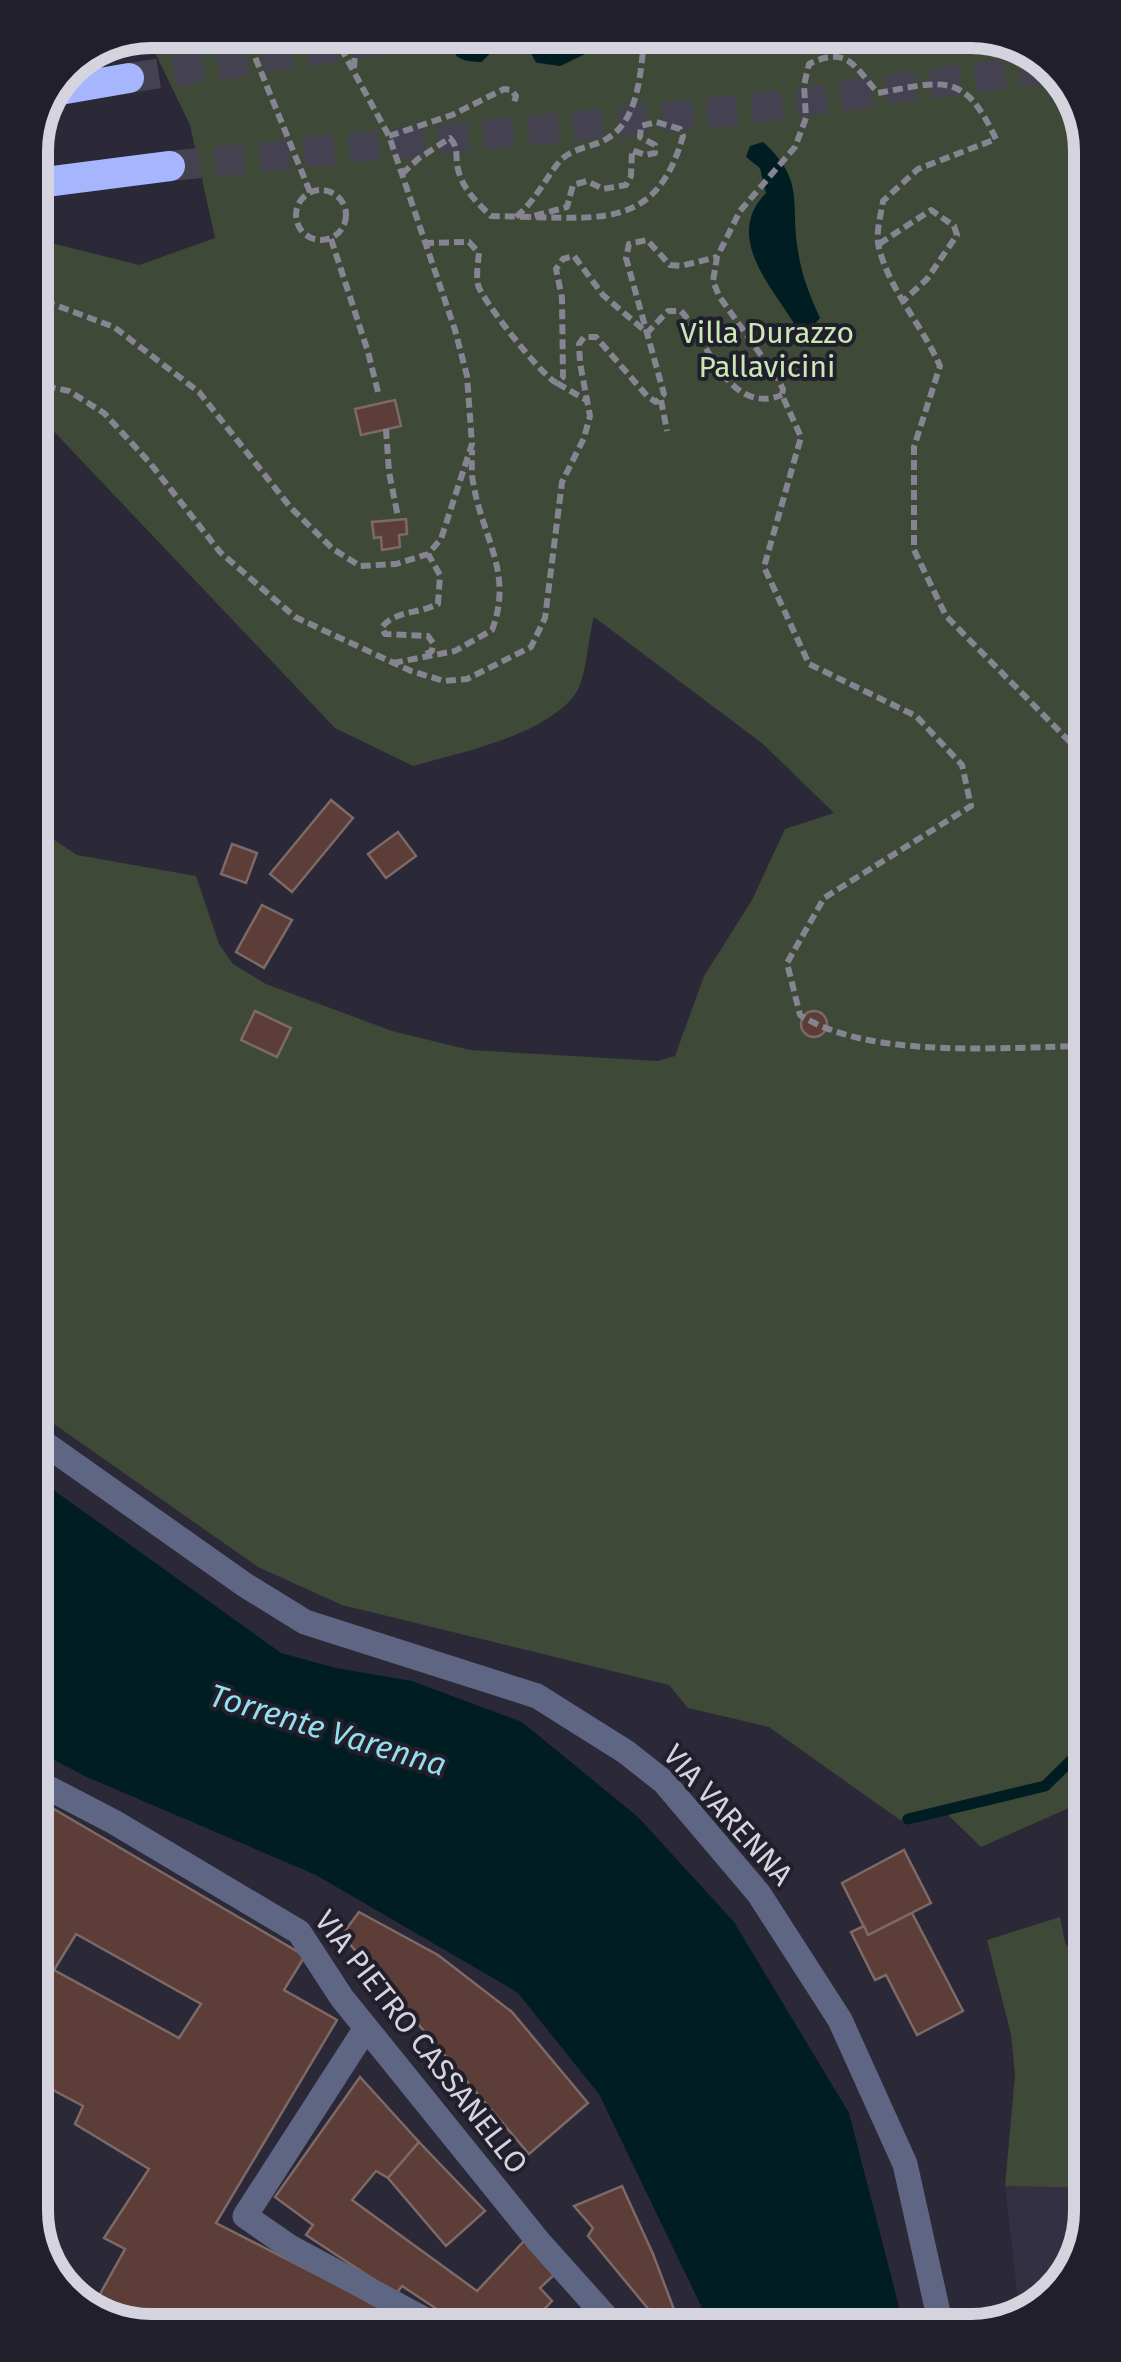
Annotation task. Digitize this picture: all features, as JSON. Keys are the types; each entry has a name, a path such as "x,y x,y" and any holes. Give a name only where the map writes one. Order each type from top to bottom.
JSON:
{"highway":[{"path":"69,88 129,78"},
{"path":"48,182 170,166"}],"street":[{"name":"VIA VARENNA","path":"48,1446 245,1586 304,1622 537,1696 626,1752 664,1782 760,1894 840,2020 905,2164 938,2314"},
{"name":"VIA PIETRO CASSANELLO","path":"48,1787 300,1932 342,1998 539,2242 603,2314"},
{"path":"366,2028 245,2216 290,2247 414,2314"}],"path":[{"path":"251,48 310,192"},
{"path":"342,48 388,136 467,376 473,480 502,581 500,610 492,630 455,651 393,663"},
{"path":"354,69 355,48"},
{"path":"514,218 531,204 560,161 611,136 625,120 632,106 642,48"},
{"path":"1074,752 1070,742 946,616 914,550 914,447 940,366 929,341 902,302 878,245 882,201 918,169 996,139 982,110 958,87 926,84 878,93 847,58 829,54 810,64 804,86 806,118 794,147 740,211 716,257 713,281 719,296 778,379 801,438 764,567 809,664 916,716 962,765 971,806 824,898 787,963 800,1014 823,1029 922,1048 1074,1046"},
{"path":"388,136 452,115 504,88 516,96 513,106"},
{"path":"402,174 450,138 458,152 458,170 474,201 491,216 514,218 600,218 625,212 658,191 683,136 680,129 656,122 641,126 640,137 654,146 655,152 644,155 632,150 631,176 626,185 603,189 588,181 574,186 567,207 530,217"},
{"path":"310,192 333,192 342,199 346,222 331,239 309,238 296,221 296,209 310,192"},
{"path":"878,245 931,210 954,226 957,235 927,279 902,302"},
{"path":"331,239 368,352 378,396"},
{"path":"667,431 661,400 664,394 626,258 629,244 647,240 670,265 716,257"},
{"path":"424,243 469,242 478,253 478,288 520,341 531,363 548,381 586,400"},
{"path":"557,384 563,377 564,362 562,298 556,269 564,258 574,256 603,295 646,333"},
{"path":"48,302 114,327 199,392 291,508 333,549 360,566 396,564 428,554 440,539 472,444"},
{"path":"646,333 668,311 681,311 695,326 726,382 736,391 770,399 782,394"},
{"path":"48,387 69,391 104,412 220,552 295,618 393,663 444,681 467,679 531,647 546,618 562,482 584,438 590,416 580,344 590,334 596,337 648,397 656,402 661,400"},
{"path":"386,430 398,517"},
{"path":"391,552 396,564"},
{"path":"422,657 432,651 428,636 385,634 382,628 384,622 402,614 425,611 438,604 440,574 428,554"}],"shaded area":[{"path":"1005,2186 1074,2188 1072,2232 1063,2257 1043,2284 1018,2303"}],"green space":[{"name":"Villa Durazzo Pallavicini","path":"153,48 454,48 457,57 482,62 494,48 528,48 536,63 560,66 598,48 978,48 1022,61 1060,99 1072,130 1074,150 1071,1807 981,1847 946,1813 900,1820 769,1727 688,1708 669,1685 342,1605 258,1567 48,1420 48,836 77,855 196,876 219,944 233,964 266,984 392,1031 470,1050 658,1061 675,1056 704,976 752,900 785,829 834,813 763,744 594,617 576,693 563,708 524,731 413,766 335,728 48,425 48,242 139,265 215,238 190,125"},
{"path":"1060,1917 1065,1942 1074,1959 1074,2188 1005,2186 1015,2075 1011,2034 987,1940"}],"water":[{"path":"452,48 495,48 481,62 457,56"},
{"path":"528,48 598,48 560,66 536,62"},
{"path":"763,142 777,156 791,181 799,259 820,318 811,328 797,328 765,279 750,244 754,210 766,193 760,168 746,157 750,146"},
{"name":"Torrente Varenna","path":"48,1486 281,1653 336,1668 412,1681 522,1722 638,1817 734,1922 849,2113 901,2314 705,2314 599,2094 517,1992 316,1875 48,1757"}],"building":[{"path":"395,400 401,426 361,435 355,409"},
{"path":"406,519 407,534 399,535 400,547 382,550 381,537 374,538 372,522"},
{"path":"331,800 353,818 292,892 270,874"},
{"path":"398,832 416,856 386,878 368,854"},
{"path":"232,844 257,853 246,883 221,874"},
{"path":"262,905 292,920 264,968 236,952"},
{"path":"255,1011 291,1028 277,1057 241,1040"},
{"path":"814,1011 823,1015 827,1024 823,1033 814,1037 805,1033 801,1024 805,1015"},
{"path":"48,1806 305,1956 284,1990 337,2020 216,2223 394,2314 143,2314 117,2309 97,2299 125,2249 104,2238 149,2169 75,2124 83,2106 48,2087","holes":["76,1934 201,2004 179,2038 54,1970"]},
{"path":"904,1850 931,1903 868,1935 842,1883"},
{"path":"359,1912 438,1955 512,2012 588,2103 529,2154 342,1935"},
{"path":"912,1913 963,2011 917,2035 886,1975 875,1980 851,1932 864,1926 868,1935"},
{"path":"360,2077 419,2142 388,2178 376,2171 352,2200 477,2291 524,2241 555,2274 540,2288 552,2301 539,2314 444,2314 402,2286 396,2294 306,2235 313,2225 275,2197"},
{"path":"419,2142 485,2211 446,2246 388,2178"},
{"path":"622,2186 676,2314 652,2314 588,2236 593,2228 574,2206"}],"waterway":[{"path":"908,1819 1045,1786 1074,1758"}],"tunnel":[{"path":"129,78 328,48"},
{"path":"170,166 757,108 1034,70"}]}
